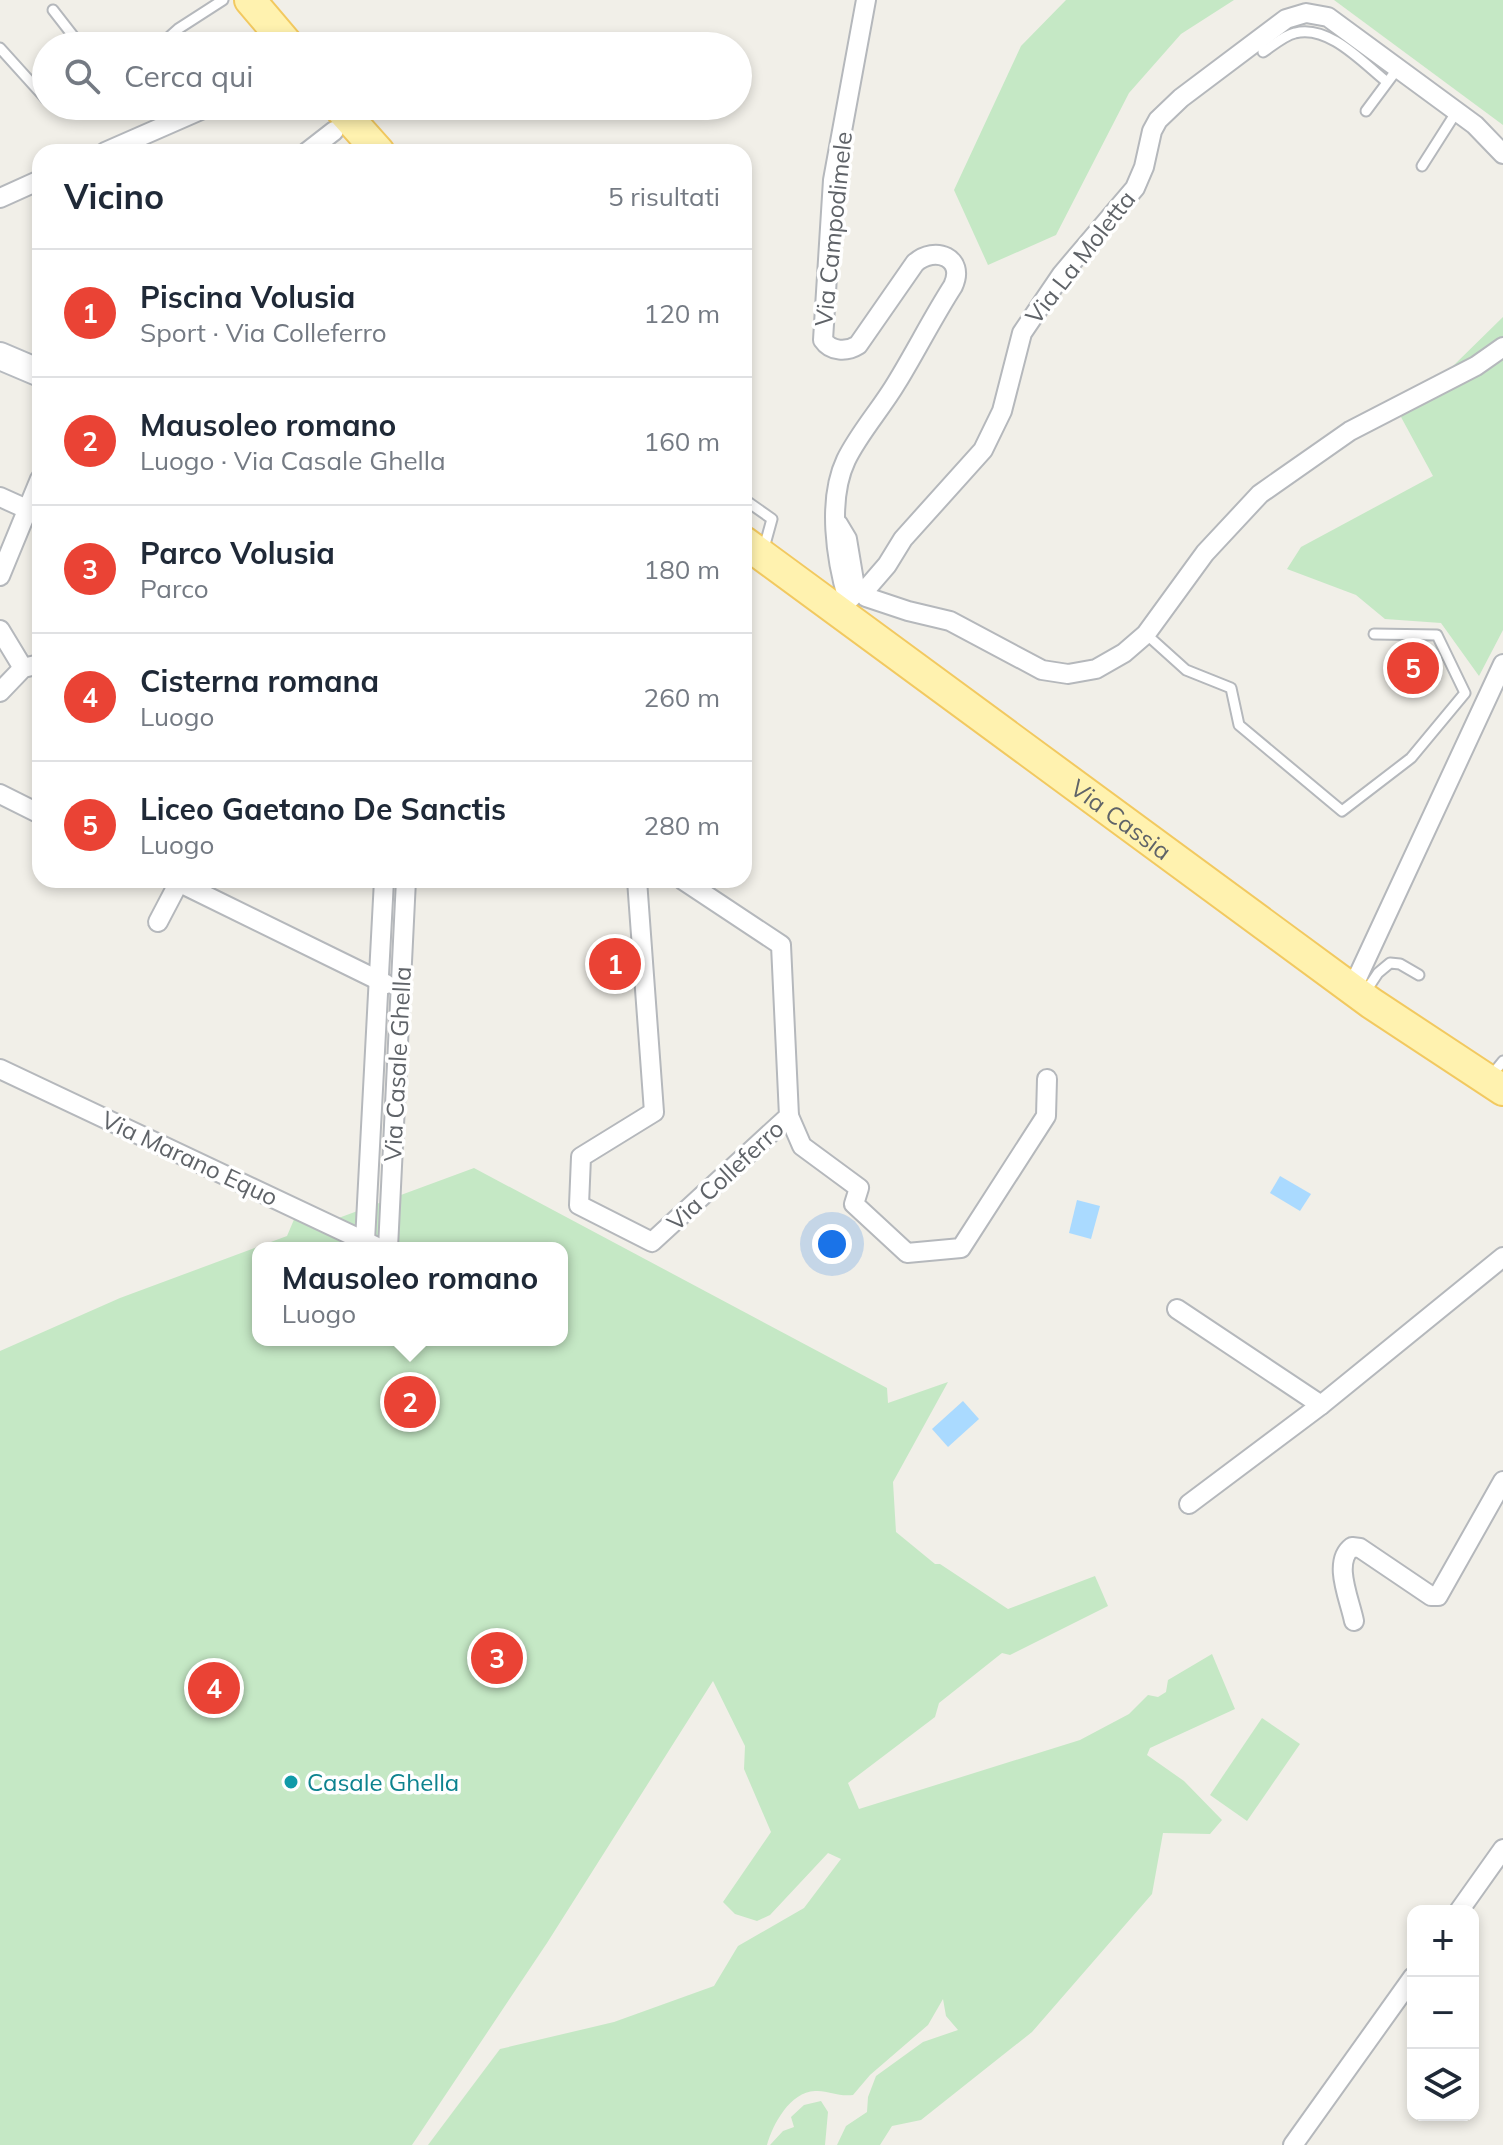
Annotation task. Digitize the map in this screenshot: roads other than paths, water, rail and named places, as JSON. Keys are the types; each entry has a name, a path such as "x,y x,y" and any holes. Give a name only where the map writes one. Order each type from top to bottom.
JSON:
{"main road":[{"path":"253,1 278,32"},
{"path":"339,120 369,144"},
{"name":"Via Cassia","path":"753,548 856,602 1357,993 1498,1077"}],"street":[{"name":"Via Campodimele","path":"856,602 847,539 837,523 837,487 846,459 896,384 957,275 948,257 937,254 923,256 858,345 835,349 823,340 833,180 867,1"},
{"name":"Via La Moletta","path":"856,602 887,565 903,539 983,450 1002,411 1017,346 1025,326 1062,274 1135,188 1144,167 1152,131 1161,116 1277,24 1297,14 1328,17 1393,75 1457,111 1480,128 1503,154"},
{"path":"123,144 178,120"},
{"path":"314,144 334,120"},
{"path":"0,198 32,184"},
{"path":"856,602 950,621 1034,666 1059,674 1096,669 1118,658 1146,634 1205,553 1260,494 1350,431 1476,366 1503,347"},
{"path":"0,356 32,367"},
{"path":"0,497 32,511"},
{"path":"0,576 32,516"},
{"path":"0,630 31,666 0,692"},
{"path":"1357,993 1503,664"},
{"path":"0,794 32,810"},
{"path":"158,922 173,888"},
{"path":"190,888 400,991"},
{"name":"Via Casale Ghella","path":"372,1242 377,979 383,888"},
{"name":"Via Casale Ghella","path":"388,1242 406,888"},
{"name":"Via Colleferro","path":"638,888 654,1112 581,1157 579,1205 652,1242 789,1116 781,945 695,888"},
{"name":"Via Marano Equo","path":"0,1069 366,1242"},
{"path":"789,1116 802,1146 859,1188 854,1204 907,1253 961,1248 1046,1116 1047,1079"},
{"path":"1189,1504 1321,1405 1503,1257"},
{"path":"1177,1309 1321,1405"},
{"path":"1354,1621 1342,1563 1345,1552 1352,1547 1360,1548 1431,1596 1438,1596 1500,1494"},
{"path":"1464,1905 1500,1860"},
{"path":"1293,2145 1407,1985"}],"lane":[{"path":"175,32 223,0"},
{"path":"53,10 70,32"},
{"path":"1263,52 1294,33 1310,32 1326,36 1393,75 1366,111"},
{"path":"0,48 32,83"},
{"path":"1422,166 1457,111"},
{"path":"752,505 772,519 753,548"},
{"path":"1146,634 1186,670 1231,688 1239,725 1342,811 1411,758 1465,693 1437,635 1374,634"},
{"path":"1357,993 1390,963 1400,964 1419,975"}],"water":[{"path":"1280,1176 1311,1194 1300,1211 1270,1193"},
{"path":"1077,1200 1100,1206 1091,1239 1069,1233"},
{"path":"963,1401 979,1419 948,1447 932,1429"}],"place":[{"name":"Liceo Gaetano De Sanctis","path":"1413,668"},
{"name":"Piscina Volusia","path":"615,964"},
{"name":"Mausoleo romano","path":"410,1402"},
{"name":"Parco Volusia","path":"497,1658"},
{"name":"Cisterna romana","path":"214,1688"},
{"name":"Casale Ghella","path":"291,1782"}]}
